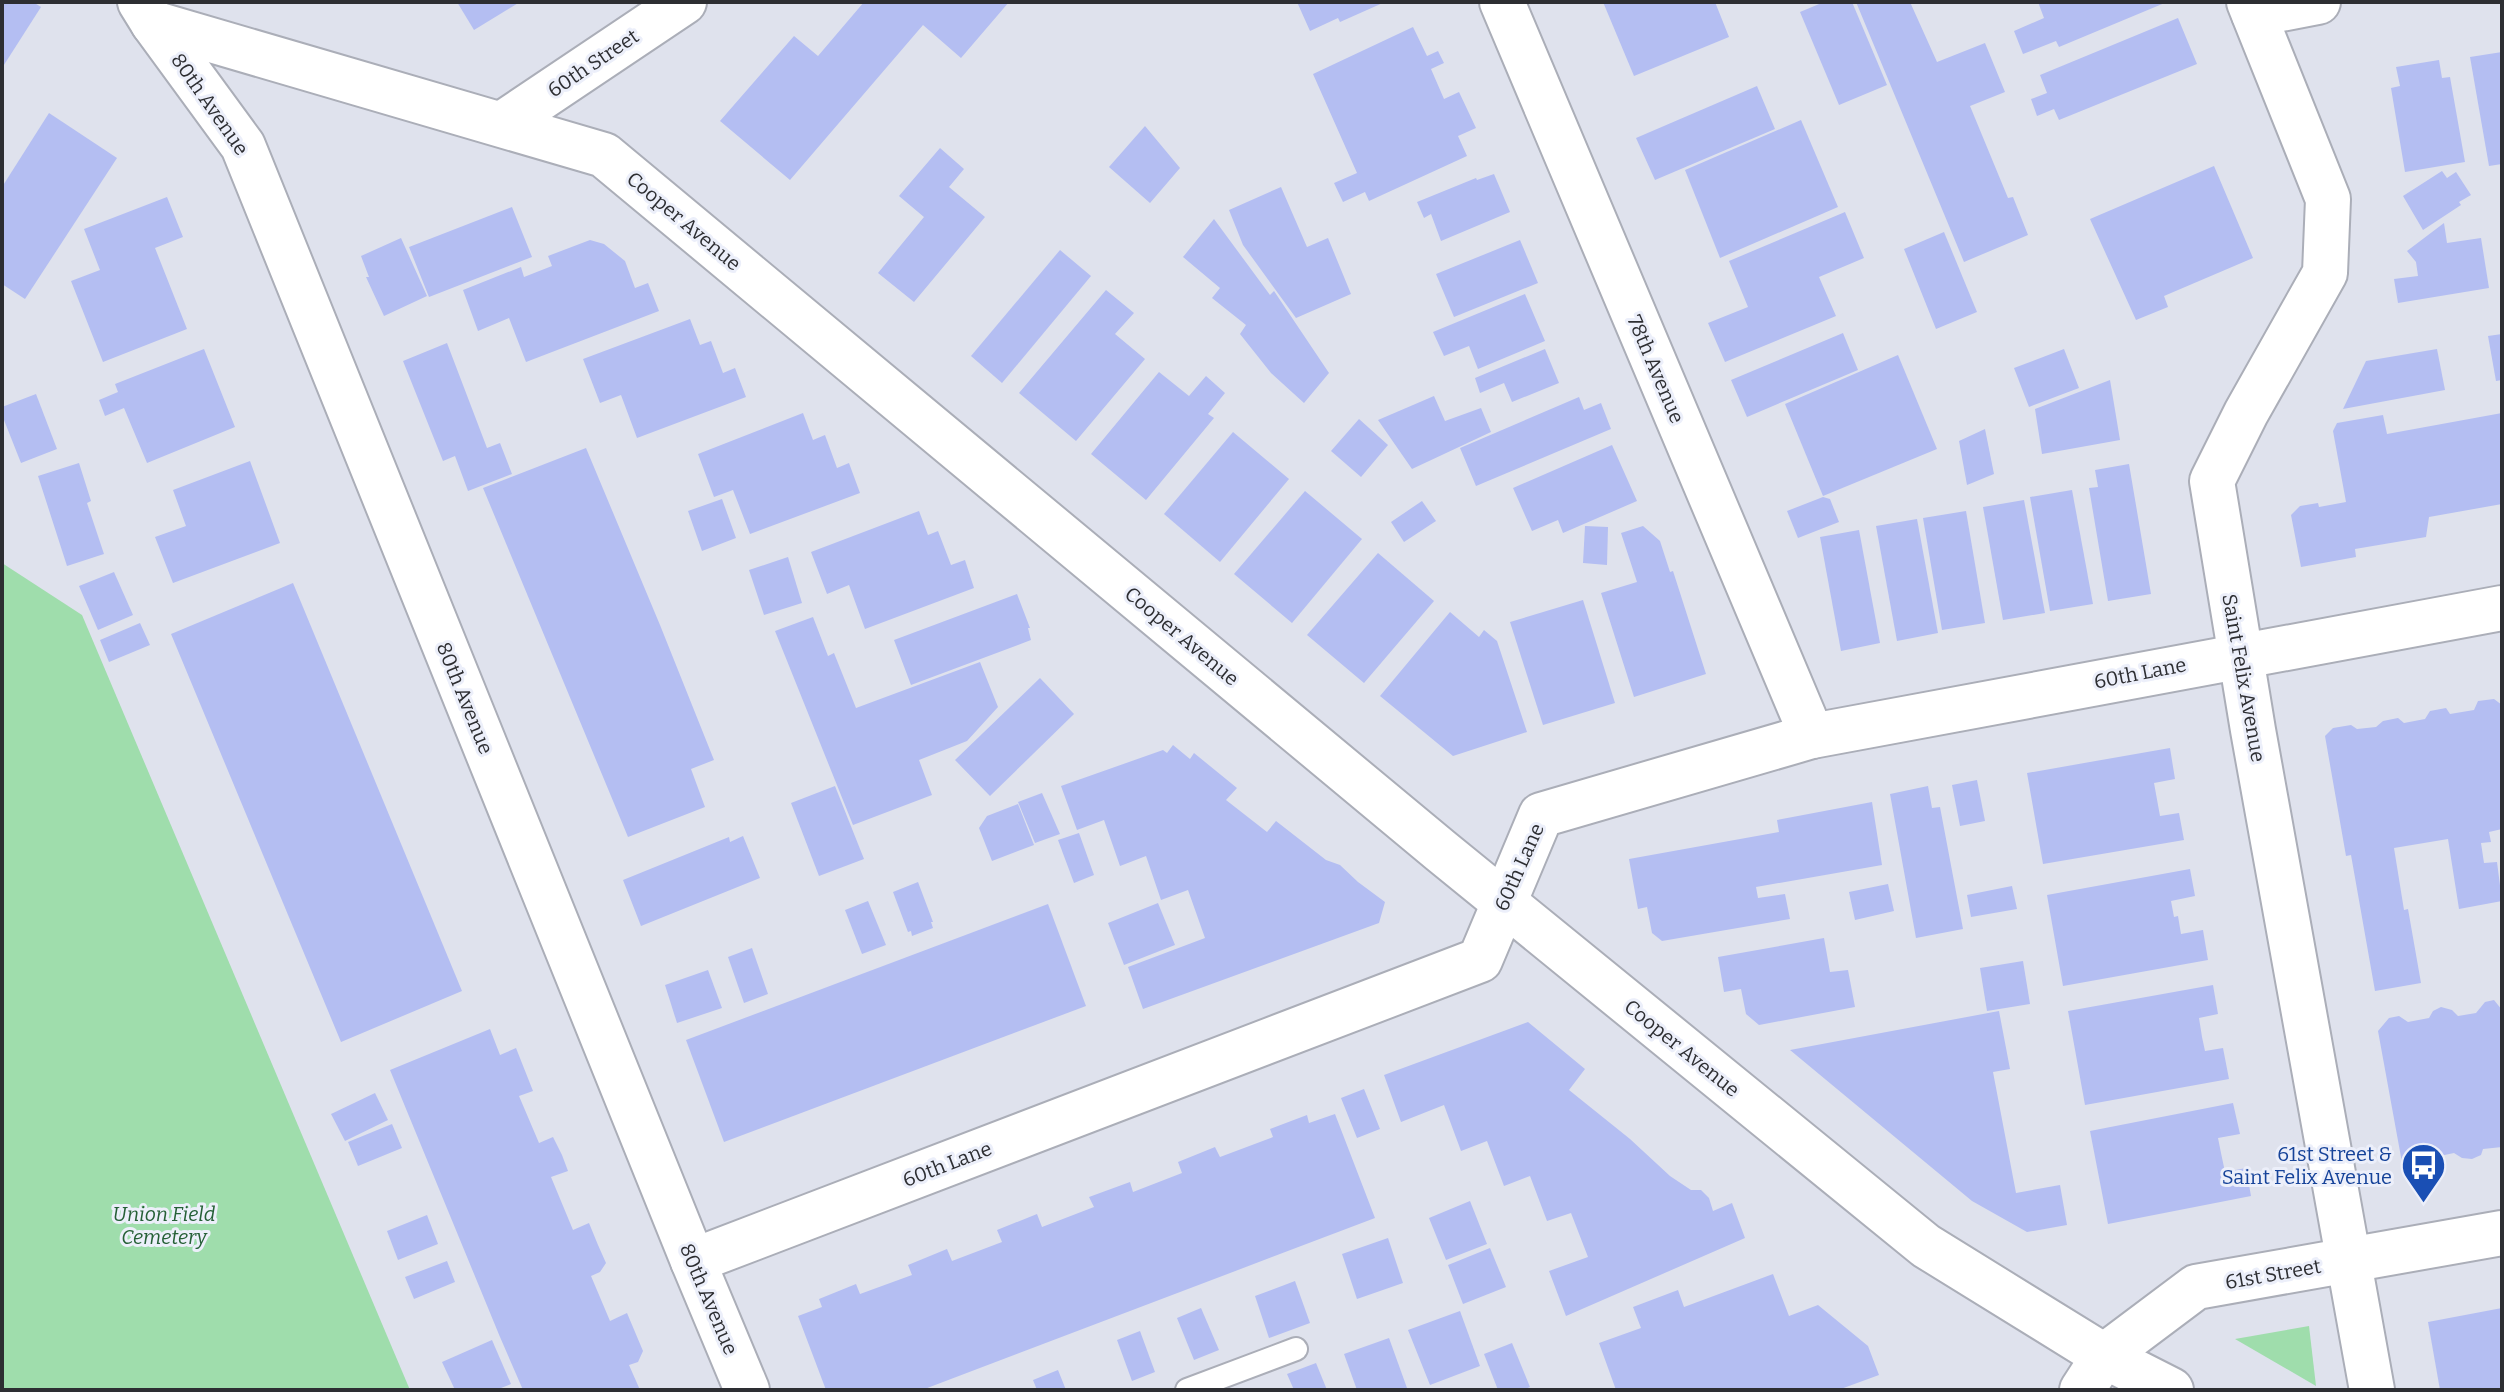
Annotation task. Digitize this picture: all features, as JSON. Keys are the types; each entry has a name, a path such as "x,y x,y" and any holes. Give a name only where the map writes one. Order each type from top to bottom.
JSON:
{"street":[{"name":"60th Street","path":"502,124 684,2"},
{"name":"78th Avenue","path":"1502,2 1812,736"},
{"path":"2252,8 2318,2"},
{"name":"Saint Felix Avenue","path":"2252,8 2328,199 2325,273 2246,413 2212,481 2240,654 2372,1390"},
{"name":"Cooper Avenue","path":"146,13 604,155 1503,903 1926,1246 2093,1373 2171,1390"},
{"name":"80th Avenue","path":"146,13 243,146 747,1390"},
{"name":"60th Lane","path":"693,1261 1480,960 1541,815 1812,736 2240,654 2502,608"},
{"name":"61st Street","path":"2093,1373 2196,1287 2502,1233"}],"lane":[{"path":"1187,1390 1296,1349"}],"green space":[{"name":"Union Field Cemetery","path":"2,563 82,615 410,1390 2,1390"},
{"path":"2309,1326 2316,1386 2235,1339"}],"building":[{"path":"2,2 33,2 41,7 2,68"},
{"path":"457,2 520,2 474,30"},
{"path":"864,2 1009,2 961,58 923,25 790,180 720,121 794,36 818,56"},
{"path":"1297,2 1385,2 1340,22 1338,18 1310,31"},
{"path":"1603,2 1715,2 1729,37 1634,76"},
{"path":"1824,2 1852,2 1887,85 1839,105 1800,12"},
{"path":"1856,2 1910,2 1937,62 1985,43 2005,92 1970,106 2008,198 2013,197 2028,235 1964,262"},
{"path":"2038,2 2167,2 2059,47 2056,41 2023,54 2014,31 2044,18"},
{"path":"2178,18 2197,64 2059,120 2054,109 2037,116 2031,99 2047,93 2040,75"},
{"path":"1413,27 1427,56 1438,51 1444,63 1431,69 1444,99 1459,92 1476,128 1458,136 1467,156 1369,201 1365,192 1343,202 1334,183 1357,173 1313,74"},
{"path":"2502,52 2502,164 2489,166 2470,57"},
{"path":"2439,60 2442,78 2450,77 2465,162 2405,172 2391,88 2400,86 2396,67"},
{"path":"1757,86 1775,129 1655,180 1636,138"},
{"path":"49,113 117,158 25,299 2,284 2,187"},
{"path":"1801,120 1838,207 1720,258 1685,170"},
{"path":"1145,126 1180,168 1150,203 1109,167"},
{"path":"940,148 964,169 949,187 985,217 914,302 878,273 924,217 899,196"},
{"path":"2214,166 2253,258 2164,296 2168,307 2136,320 2090,219"},
{"path":"2442,171 2447,178 2456,172 2471,195 2423,230 2403,196"},
{"path":"1494,174 1510,212 1441,241 1431,214 1424,218 1417,202"},
{"path":"1281,187 1307,247 1328,238 1351,294 1296,318 1243,245 1229,210"},
{"path":"167,197 183,237 155,248 187,329 103,362 71,281 100,270 84,229"},
{"path":"512,207 532,257 429,297 409,247"},
{"path":"1845,212 1864,258 1819,277 1836,316 1725,362 1708,323 1748,307 1729,261"},
{"path":"1214,219 1270,295 1274,291 1329,373 1304,403 1271,373 1240,334 1246,325 1212,298 1220,288 1183,257"},
{"path":"2444,223 2447,243 2481,238 2489,288 2398,303 2394,279 2418,276 2416,262 2407,251"},
{"path":"1944,232 1977,312 1936,329 1904,249"},
{"path":"401,238 427,296 384,316 366,277 369,277 361,256"},
{"path":"590,240 604,244 625,261 635,288 648,283 659,311 526,362 509,318 478,331 463,290 521,267 524,277 552,266 548,256"},
{"path":"1520,240 1538,283 1454,317 1436,274"},
{"path":"1060,250 1091,276 1002,383 971,356"},
{"path":"1106,290 1134,313 1115,334 1145,359 1076,441 1019,393"},
{"path":"1525,294 1545,341 1478,369 1469,346 1444,356 1433,332"},
{"path":"690,319 700,345 711,341 723,373 735,368 746,397 637,438 621,395 600,403 583,359"},
{"path":"1843,333 1858,370 1747,417 1731,380"},
{"path":"2502,334 2502,380 2496,381 2488,336"},
{"path":"447,343 487,448 500,443 512,474 468,491 455,456 443,461 403,361"},
{"path":"204,349 235,427 147,463 124,408 105,416 99,400 118,392 115,384"},
{"path":"1545,349 1559,383 1512,402 1504,383 1480,393 1475,378"},
{"path":"2064,349 2079,388 2029,407 2014,368"},
{"path":"2437,349 2445,390 2343,409 2366,361"},
{"path":"1898,355 1937,449 1823,496 1785,404"},
{"path":"1159,372 1189,396 1206,376 1225,393 1208,414 1214,418 1146,500 1091,454"},
{"path":"2110,380 2120,440 2042,454 2035,409"},
{"path":"36,394 57,449 21,463 2,415 2,407"},
{"path":"1434,396 1445,421 1481,408 1491,432 1412,469 1378,420"},
{"path":"1579,397 1584,410 1601,403 1611,429 1476,486 1460,448"},
{"path":"803,413 813,440 825,435 837,468 849,463 860,493 750,534 733,490 714,497 698,454"},
{"path":"2502,413 2502,504 2429,517 2426,537 2355,549 2356,557 2301,567 2291,515 2300,506 2318,503 2319,507 2346,502 2333,431 2337,423 2383,415 2387,434"},
{"path":"1359,419 1388,445 1361,477 1331,451"},
{"path":"1985,429 1994,474 1967,485 1959,441"},
{"path":"1233,432 1289,479 1220,562 1164,514"},
{"path":"1612,445 1637,501 1563,533 1558,520 1532,531 1513,488"},
{"path":"586,448 714,760 691,769 705,807 628,837 483,488"},
{"path":"250,461 280,543 173,583 155,537 186,526 173,490"},
{"path":"79,463 91,501 87,503 104,554 67,566 38,476"},
{"path":"2129,464 2151,594 2108,601 2089,488 2098,487 2095,470"},
{"path":"2072,490 2093,604 2050,611 2030,497"},
{"path":"1305,491 1362,539 1292,623 1234,574"},
{"path":"1823,497 1830,499 1839,522 1798,538 1787,511"},
{"path":"722,499 736,538 702,551 688,511"},
{"path":"2024,500 2045,613 2003,620 1983,507"},
{"path":"1422,501 1436,521 1404,542 1391,522"},
{"path":"919,511 928,535 938,531 951,565 965,560 974,588 865,629 849,585 827,594 811,552"},
{"path":"1966,511 1985,623 1942,630 1923,518"},
{"path":"1917,519 1938,633 1897,641 1876,526"},
{"path":"1585,526 1608,527 1607,565 1583,563"},
{"path":"1643,526 1660,541 1670,572 1673,571 1706,674 1634,697 1601,593 1637,582 1621,533"},
{"path":"1859,530 1880,643 1841,651 1820,537"},
{"path":"1378,553 1434,601 1364,683 1307,635"},
{"path":"788,557 802,603 764,615 749,570"},
{"path":"114,572 133,615 98,630 79,586"},
{"path":"293,583 462,991 341,1042 171,634"},
{"path":"1017,594 1030,628 1031,640 911,685 894,640"},
{"path":"1583,600 1615,703 1543,725 1510,622"},
{"path":"1450,612 1479,637 1484,630 1497,641 1527,732 1453,756 1380,696"},
{"path":"813,617 828,656 834,653 856,708 980,662 998,707 967,741 919,760 932,795 853,825 775,631"},
{"path":"140,623 150,645 109,662 100,640"},
{"path":"1040,678 1074,714 990,796 955,760"},
{"path":"2494,699 2502,705 2502,829 2489,832 2491,842 2481,843 2484,863 2497,862 2502,901 2459,909 2448,839 2394,848 2421,983 2375,991 2351,855 2346,856 2325,736 2333,728 2351,725 2357,729 2376,727 2383,721 2398,718 2404,723 2425,719 2430,711 2446,708 2450,714 2474,710 2478,701"},
{"path":"1173,745 1190,759 1194,753 1237,788 1226,800 1267,832 1276,821 1326,860 1340,865 1385,902 1379,923 1143,1009 1128,967 1205,938 1188,890 1161,900 1146,856 1120,866 1104,820 1077,830 1061,786 1163,750 1167,753"},
{"path":"2170,748 2175,779 2154,783 2160,816 2179,813 2184,840 2043,864 2027,773"},
{"path":"1977,780 1985,821 1960,826 1952,785"},
{"path":"835,786 864,859 819,876 791,803"},
{"path":"1928,786 1932,808 1940,807 1963,929 1916,938 1890,794"},
{"path":"1042,793 1060,834 1035,843 1018,802"},
{"path":"1872,802 1882,865 1756,887 1758,898 1785,894 1790,919 1662,941 1652,933 1647,907 1638,909 1629,859 1779,832 1777,820"},
{"path":"1018,804 1034,845 992,861 979,828 987,816"},
{"path":"1079,833 1094,875 1074,883 1058,840"},
{"path":"743,836 760,878 641,926 623,880 729,837 730,842"},
{"path":"2190,869 2195,896 2171,901 2174,917 2178,916 2181,934 2203,930 2208,960 2063,986 2047,895"},
{"path":"918,882 933,928 912,936 893,892"},
{"path":"1888,884 1894,911 1855,920 1849,892"},
{"path":"2012,886 2017,909 1971,917 1967,895"},
{"path":"868,901 886,945 862,954 845,910"},
{"path":"1158,903 1175,945 1124,965 1108,923"},
{"path":"1048,904 1086,1006 724,1142 686,1040"},
{"path":"1824,938 1830,972 1848,970 1855,1007 1759,1025 1746,1014 1741,989 1724,992 1718,957"},
{"path":"752,948 768,994 744,1003 728,957"},
{"path":"2023,961 2030,1004 1987,1011 1980,968"},
{"path":"708,970 722,1008 677,1023 665,985"},
{"path":"2213,985 2218,1014 2199,1018 2202,1037 2205,1051 2223,1048 2229,1079 2085,1105 2068,1011"},
{"path":"2494,1000 2502,1010 2502,1147 2483,1149 2481,1155 2472,1159 2454,1153 2435,1157 2423,1172 2405,1179 2378,1031 2389,1018 2399,1016 2408,1022 2429,1018 2433,1011 2441,1007 2452,1010 2458,1016 2476,1013 2485,1002"},
{"path":"1999,1011 2010,1069 1993,1072 2016,1193 2060,1185 2067,1225 2027,1232 1972,1201 1790,1050"},
{"path":"1528,1022 1585,1069 1569,1090 1670,1176 1691,1190 1701,1190 1709,1198 1713,1211 1732,1203 1745,1238 1566,1316 1549,1271 1588,1257 1571,1213 1547,1221 1530,1176 1504,1186 1487,1141 1461,1151 1444,1105 1401,1122 1384,1075"},
{"path":"490,1029 500,1055 516,1048 533,1091 519,1096 539,1143 553,1137 562,1155 568,1171 551,1177 573,1230 589,1223 606,1263 600,1272 591,1276 610,1321 627,1313 643,1351 638,1362 629,1365 640,1390 523,1390 500,1337 390,1070"},
{"path":"1364,1089 1380,1129 1357,1138 1341,1098"},
{"path":"375,1093 388,1120 345,1141 331,1114"},
{"path":"2233,1103 2240,1134 2218,1138 2225,1172 2246,1168 2251,1196 2108,1224 2090,1131"},
{"path":"1335,1114 1375,1218 922,1390 826,1390 798,1316 822,1307 819,1299 856,1284 860,1294 912,1275 908,1265 947,1249 952,1261 1002,1242 997,1230 1037,1214 1042,1227 1094,1207 1089,1197 1130,1182 1133,1192 1182,1173 1178,1162 1215,1147 1220,1157 1273,1137 1270,1129 1307,1115 1309,1123"},
{"path":"392,1124 402,1148 358,1166 348,1142"},
{"path":"1470,1201 1487,1244 1446,1260 1429,1218"},
{"path":"427,1215 438,1244 398,1260 387,1231"},
{"path":"1388,1238 1403,1283 1357,1299 1342,1254"},
{"path":"1490,1248 1506,1287 1463,1304 1448,1265"},
{"path":"447,1261 455,1282 414,1299 405,1277"},
{"path":"1773,1274 1789,1316 1818,1305 1868,1346 1879,1375 1838,1390 1616,1390 1599,1343 1641,1328 1633,1307 1678,1290 1684,1307"},
{"path":"1295,1281 1310,1323 1269,1338 1255,1296"},
{"path":"1201,1308 1219,1350 1194,1360 1177,1318"},
{"path":"2502,1308 2502,1390 2440,1390 2428,1322"},
{"path":"1460,1311 1480,1366 1430,1385 1408,1330"},
{"path":"1140,1331 1155,1372 1132,1381 1117,1340"},
{"path":"1389,1338 1407,1388 1357,1390 1344,1354"},
{"path":"492,1340 511,1384 496,1390 455,1390 442,1362"},
{"path":"1512,1343 1530,1387 1498,1390 1484,1354"},
{"path":"1316,1363 1327,1390 1294,1390 1287,1374"},
{"path":"1058,1370 1066,1390 1037,1390 1033,1380"}],"place":[{"name":"61st Street & Saint Felix Avenue","path":"2423,1204"}]}
